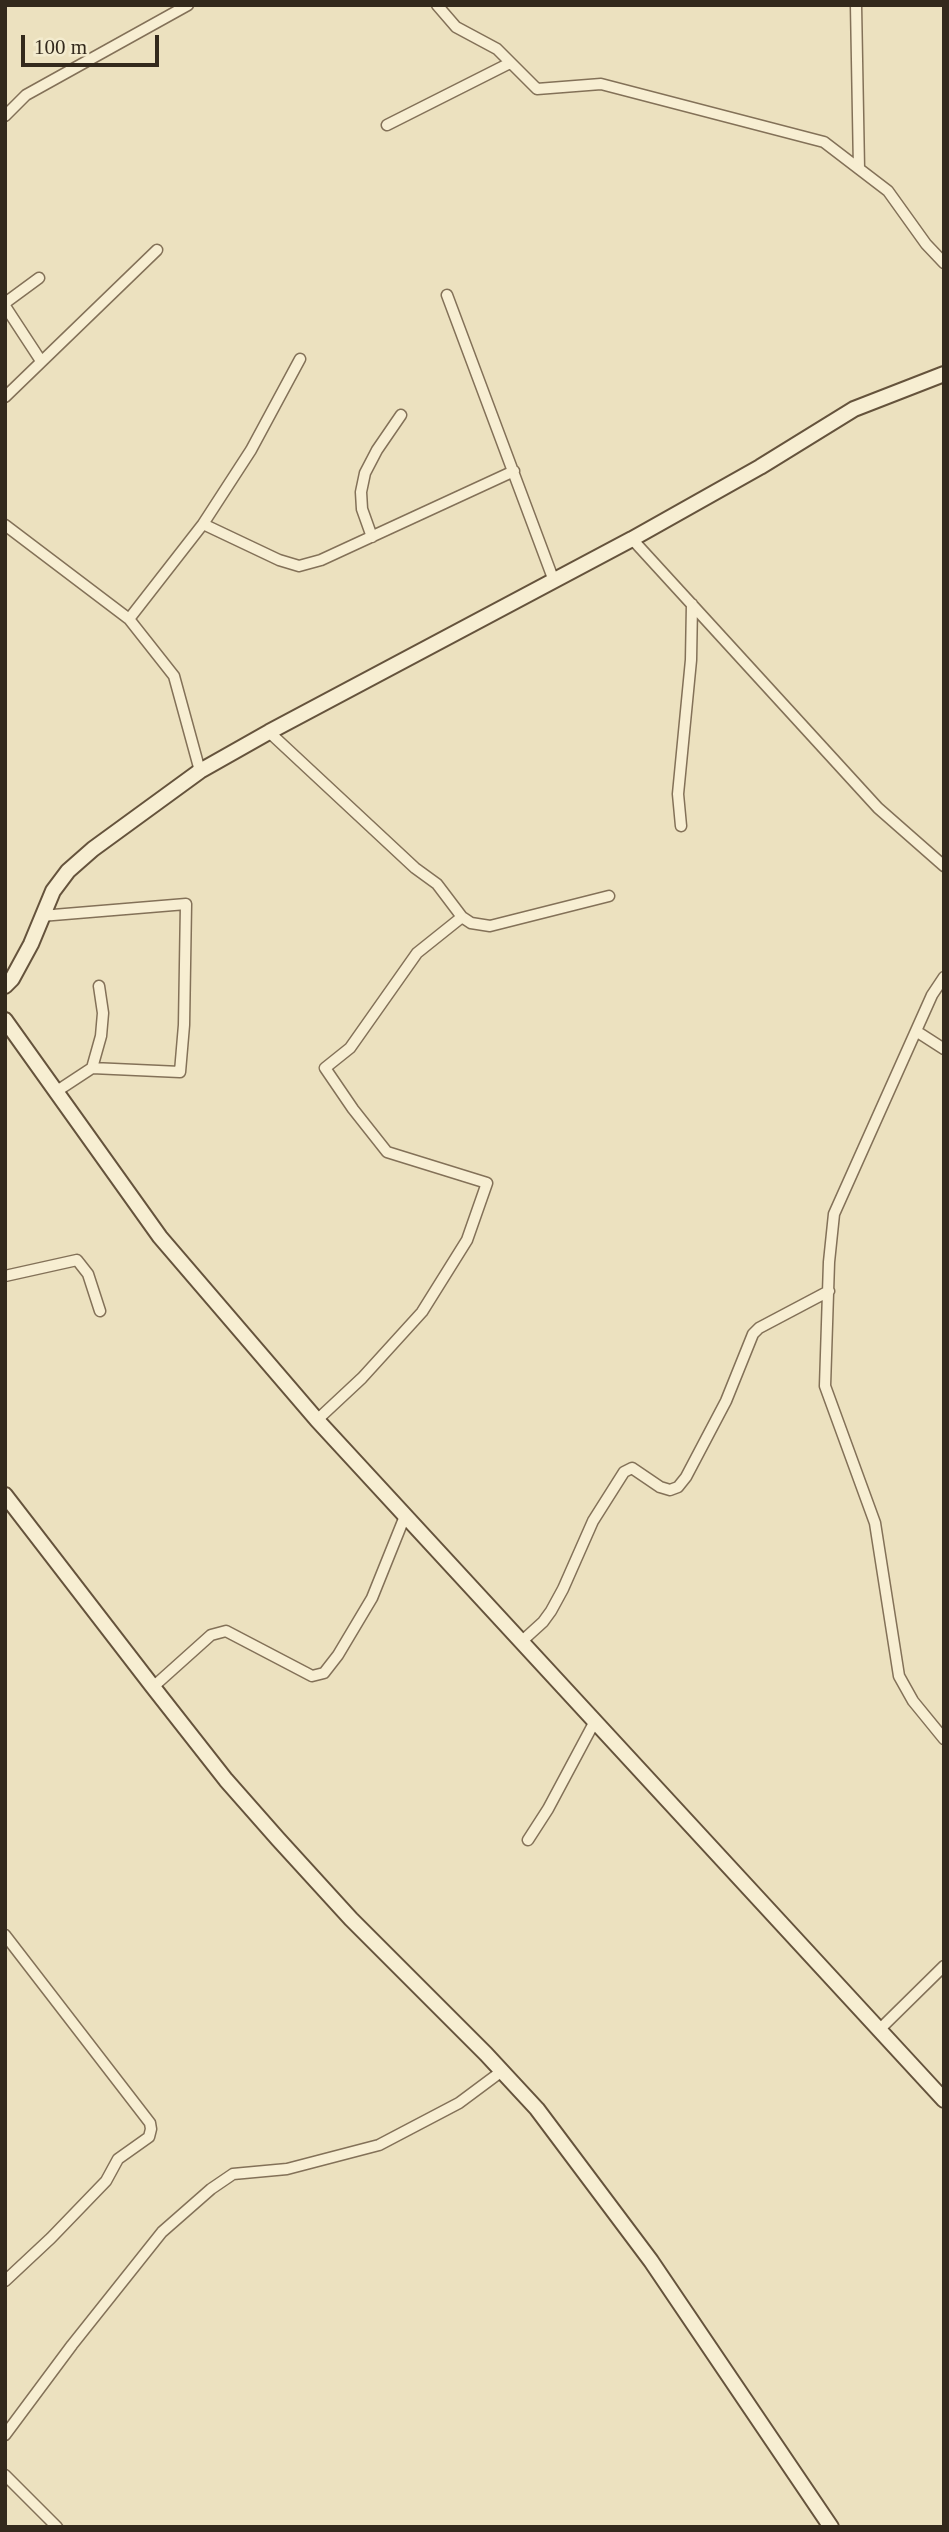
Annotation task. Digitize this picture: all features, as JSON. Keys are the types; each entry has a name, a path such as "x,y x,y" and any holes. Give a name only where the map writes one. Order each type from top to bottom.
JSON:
{"street":[{"path":"5,116 26,95 188,5"},
{"path":"437,5 457,27 497,49 537,89 601,84 824,142 888,191 926,244 944,262"},
{"path":"856,5 859,169"},
{"path":"387,125 510,62"},
{"path":"5,397 157,250"},
{"path":"39,278 5,304 41,361"},
{"path":"447,295 554,580"},
{"path":"129,619 202,524 251,450 300,359"},
{"path":"5,985 12,979 31,944 53,891 68,871 93,849 200,771 632,539 854,410 944,374"},
{"path":"372,537 362,509 361,492 365,473 401,415"},
{"path":"202,524 279,560 299,566 321,560 514,471"},
{"path":"5,525 129,619 174,676 200,771"},
{"path":"632,539 878,808 944,866"},
{"path":"681,826 678,794 691,660 692,604"},
{"path":"269,732 386,842 437,884 462,917 471,923 490,926 609,896"},
{"path":"41,916 186,904 184,1026 180,1073 92,1068 57,1091"},
{"path":"317,1420 362,1378 422,1312 467,1240 487,1183 387,1152 325,1068 350,1048 417,953 462,917"},
{"path":"944,977 932,995 834,1214 829,1262 825,1386 875,1523 899,1676 913,1702 944,1739"},
{"path":"92,1068 101,1036 103,1013 99,986"},
{"path":"6,1022 160,1237 317,1420 944,2100"},
{"path":"916,1031 944,1049"},
{"path":"5,1276 77,1260 88,1274 100,1311"},
{"path":"521,1642 551,1611 593,1521 624,1472 632,1468 660,1487 670,1490 678,1487 686,1477 726,1401 753,1334 759,1328 829,1291"},
{"path":"5,1495 153,1687 278,1839 351,1919 537,2109 651,2261 831,2527"},
{"path":"153,1687 211,1635 226,1632 312,1676 324,1673 372,1598 405,1516"},
{"path":"528,1840 548,1809 595,1721"},
{"path":"5,1935 150,2123 151,2129 149,2137 118,2160 106,2181 5,2281"},
{"path":"880,2029 944,1966"},
{"path":"5,2435 162,2232 211,2189 233,2174 287,2169 379,2145 459,2103 502,2071"},
{"path":"5,2475 57,2527"}]}
